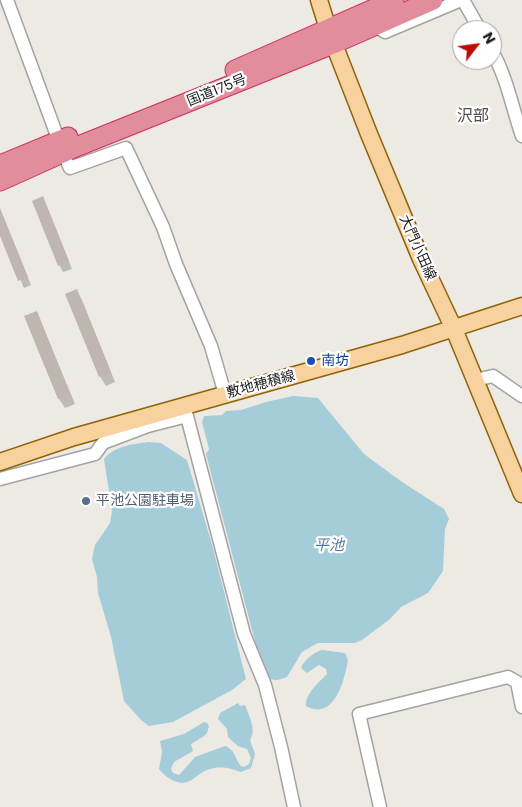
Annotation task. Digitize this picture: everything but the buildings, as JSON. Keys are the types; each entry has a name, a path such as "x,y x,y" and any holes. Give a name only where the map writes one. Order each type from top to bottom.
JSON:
{"highway":[{"name":"国道175号","path":"0,181 330,37 394,0"},
{"name":"国道175号","path":"374,11 434,0"},
{"name":"国道175号","path":"0,165 256,62 330,37"}],"main road":[{"name":"大門小田線","path":"319,0 330,37 421,259 454,329 522,494"},
{"name":"敷地穂積線","path":"0,462 74,437 185,410 225,394 298,375 454,329 522,306"}],"street":[{"path":"8,0 56,133"},
{"path":"374,11 384,32 462,0 474,20"},
{"path":"501,70 522,136"},
{"path":"68,164 70,168 126,148 164,227 176,264 211,346 225,394"},
{"path":"475,380 492,376 522,396"},
{"path":"0,479 95,454 103,443 185,410 244,634 265,686 294,807"},
{"path":"380,807 359,714 508,677 517,682 522,707"}],"water":[{"name":"平池","path":"293,396 318,398 364,454 402,482 444,509 449,519 445,529 443,571 428,593 401,607 390,619 362,640 355,643 318,643 302,652 287,677 273,680 268,678 260,663 206,454 209,449 202,422 204,416 222,415 226,411 241,410"},
{"path":"148,442 161,443 187,460 213,548 246,679 232,690 173,722 149,726 124,701 111,637 98,593 97,577 92,559 95,545 110,523 112,511 104,459 118,448"},
{"path":"322,650 345,653 348,660 341,687 336,696 324,708 316,709 306,706 306,702 313,689 327,674 326,669 319,665 307,673 301,668 304,662"},
{"path":"238,703 240,706 245,705 253,727 250,740 255,754 251,768 241,772 226,768 210,769 184,783 170,779 159,769 162,752 160,741 184,734 204,722 209,726 207,733 191,744 193,751 174,762 171,769 173,773 179,775 195,757 225,746 233,752 241,766 244,767 249,764 251,758 247,749 238,746 228,737 227,729 218,719 220,713"}],"place":[{"name":"南坊","path":"311,361"},
{"name":"平池公園駐車場","path":"86,501"}],"district":[{"name":"沢部","path":"473,117"}]}
